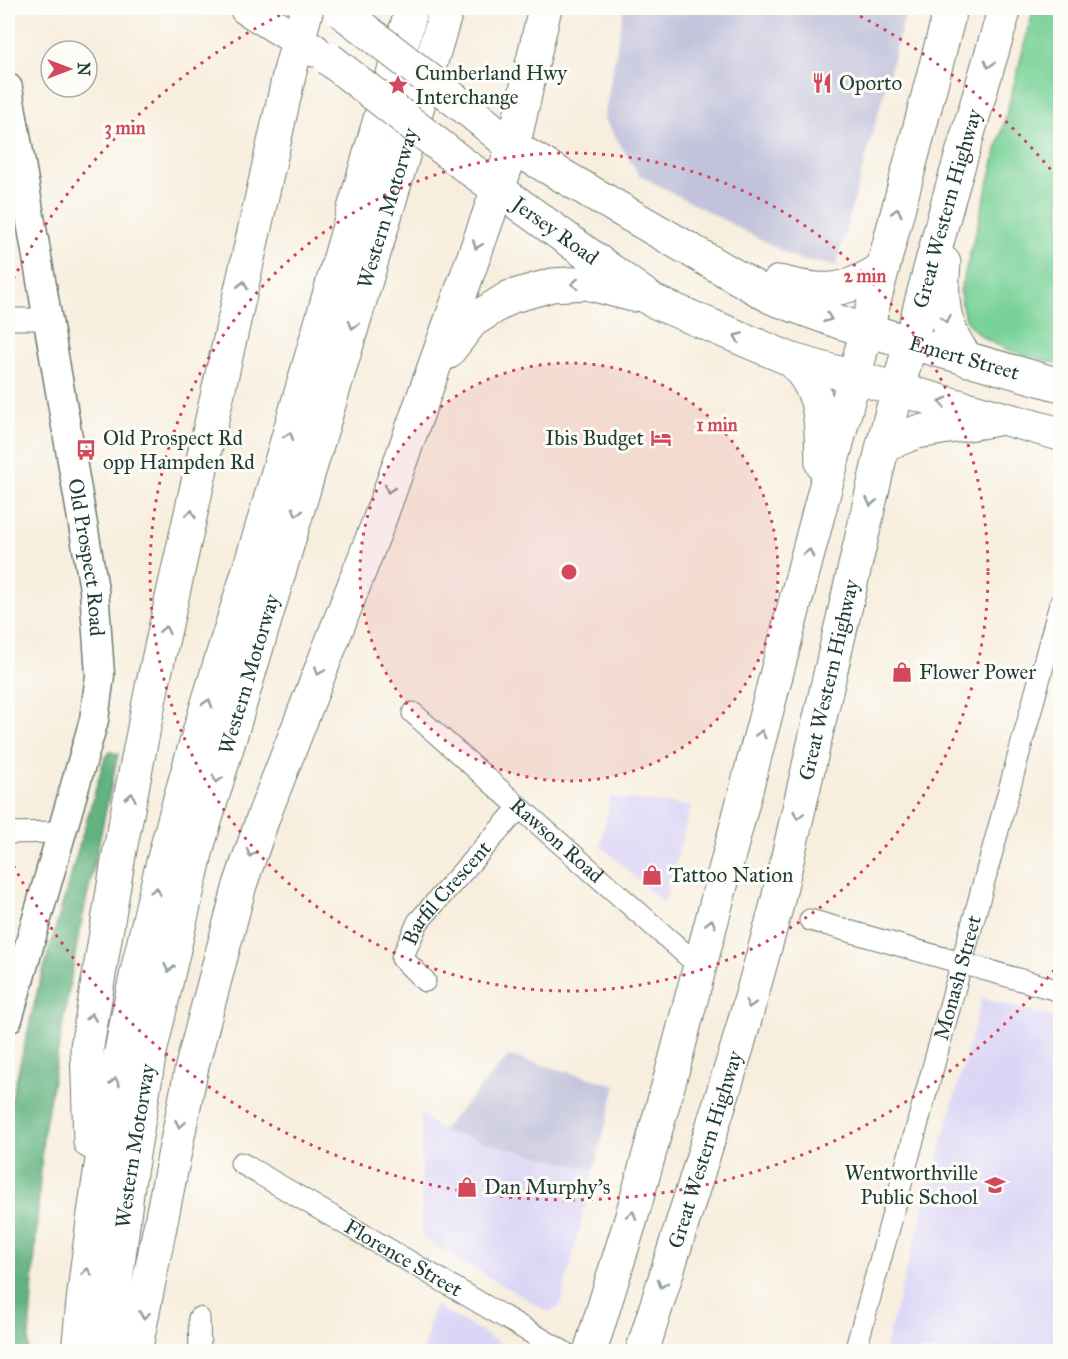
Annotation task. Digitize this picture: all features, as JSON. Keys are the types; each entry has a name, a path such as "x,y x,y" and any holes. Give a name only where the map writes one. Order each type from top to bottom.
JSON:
{"highway":[{"name":"Jersey Road","path":"246,8 329,59 463,165 652,300 792,360 898,390"},
{"path":"92,1222 87,1047 93,999 152,687 307,8"},
{"name":"Western Motorway","path":"78,1352 92,1222 121,1053 154,898 199,734 412,8"},
{"name":"Western Motorway","path":"107,1352 128,1185 149,1057 198,844 447,8"},
{"path":"135,1352 192,1066 240,885 276,782 379,521 408,433 513,147 545,8"},
{"path":"590,1352 631,1219 700,968 951,8"},
{"name":"Great Western Highway","path":"642,1352 737,1048 776,908 883,445 949,198 1005,8"},
{"path":"338,9 513,147 717,268 773,298 867,331"},
{"path":"949,198 942,280 945,322 953,342 968,360"},
{"path":"717,268 820,292 841,290 861,283 882,269"},
{"path":"408,433 444,358 472,321 510,297 552,285 587,283 652,300"},
{"name":"Emert Street","path":"867,331 1060,385"},
{"path":"792,360 810,380 818,397 823,498"},
{"path":"898,390 1060,434"},
{"path":"883,445 917,432 1003,419"}],"street":[{"name":"Old Prospect Road","path":"8,88 94,589 99,634 99,699 8,1019"},
{"path":"8,319 47,319"},
{"name":"Monash Street","path":"855,1352 1060,604"},
{"name":"Rawson Road","path":"413,713 700,968"},
{"name":"Barfil Crescent","path":"425,981 402,958 418,922 519,808"},
{"path":"8,833 62,832"},
{"path":"810,920 1060,991"},
{"name":"Florence Street","path":"241,1163 564,1352"},
{"path":"199,1318 200,1352"}],"shaded area":[{"path":"624,8 907,8 836,266 799,260 639,175 604,118"},
{"name":"Tattoo Nation","path":"610,797 691,806 664,904 601,846"},
{"name":"Wentworthville Public School","path":"982,998 1060,1019 1060,1351 884,1351"},
{"path":"509,1056 616,1085 594,1170 441,1131"},
{"path":"421,1112 441,1131 594,1170 560,1307 549,1312 422,1238"},
{"path":"434,1305 514,1351 423,1351"}],"green space":[{"path":"1034,8 1060,8 1060,364 1011,351 977,333 965,317 960,292"},
{"path":"110,752 118,754 77,943 43,1136 28,1351 8,1351 8,1114 38,989 104,760"}],"place":[{"name":"Oporto","path":"822,83"},
{"name":"Cumberland Hwy Interchange","path":"398,85"},
{"name":"Ibis Budget","path":"661,438"},
{"name":"Old Prospect Rd opp Hampden Rd","path":"86,450"},
{"name":"Flower Power","path":"902,672"},
{"name":"Tattoo Nation","path":"652,875"},
{"name":"Wentworthville Public School","path":"995,1185"},
{"name":"Dan Murphy's","path":"467,1187"}]}
